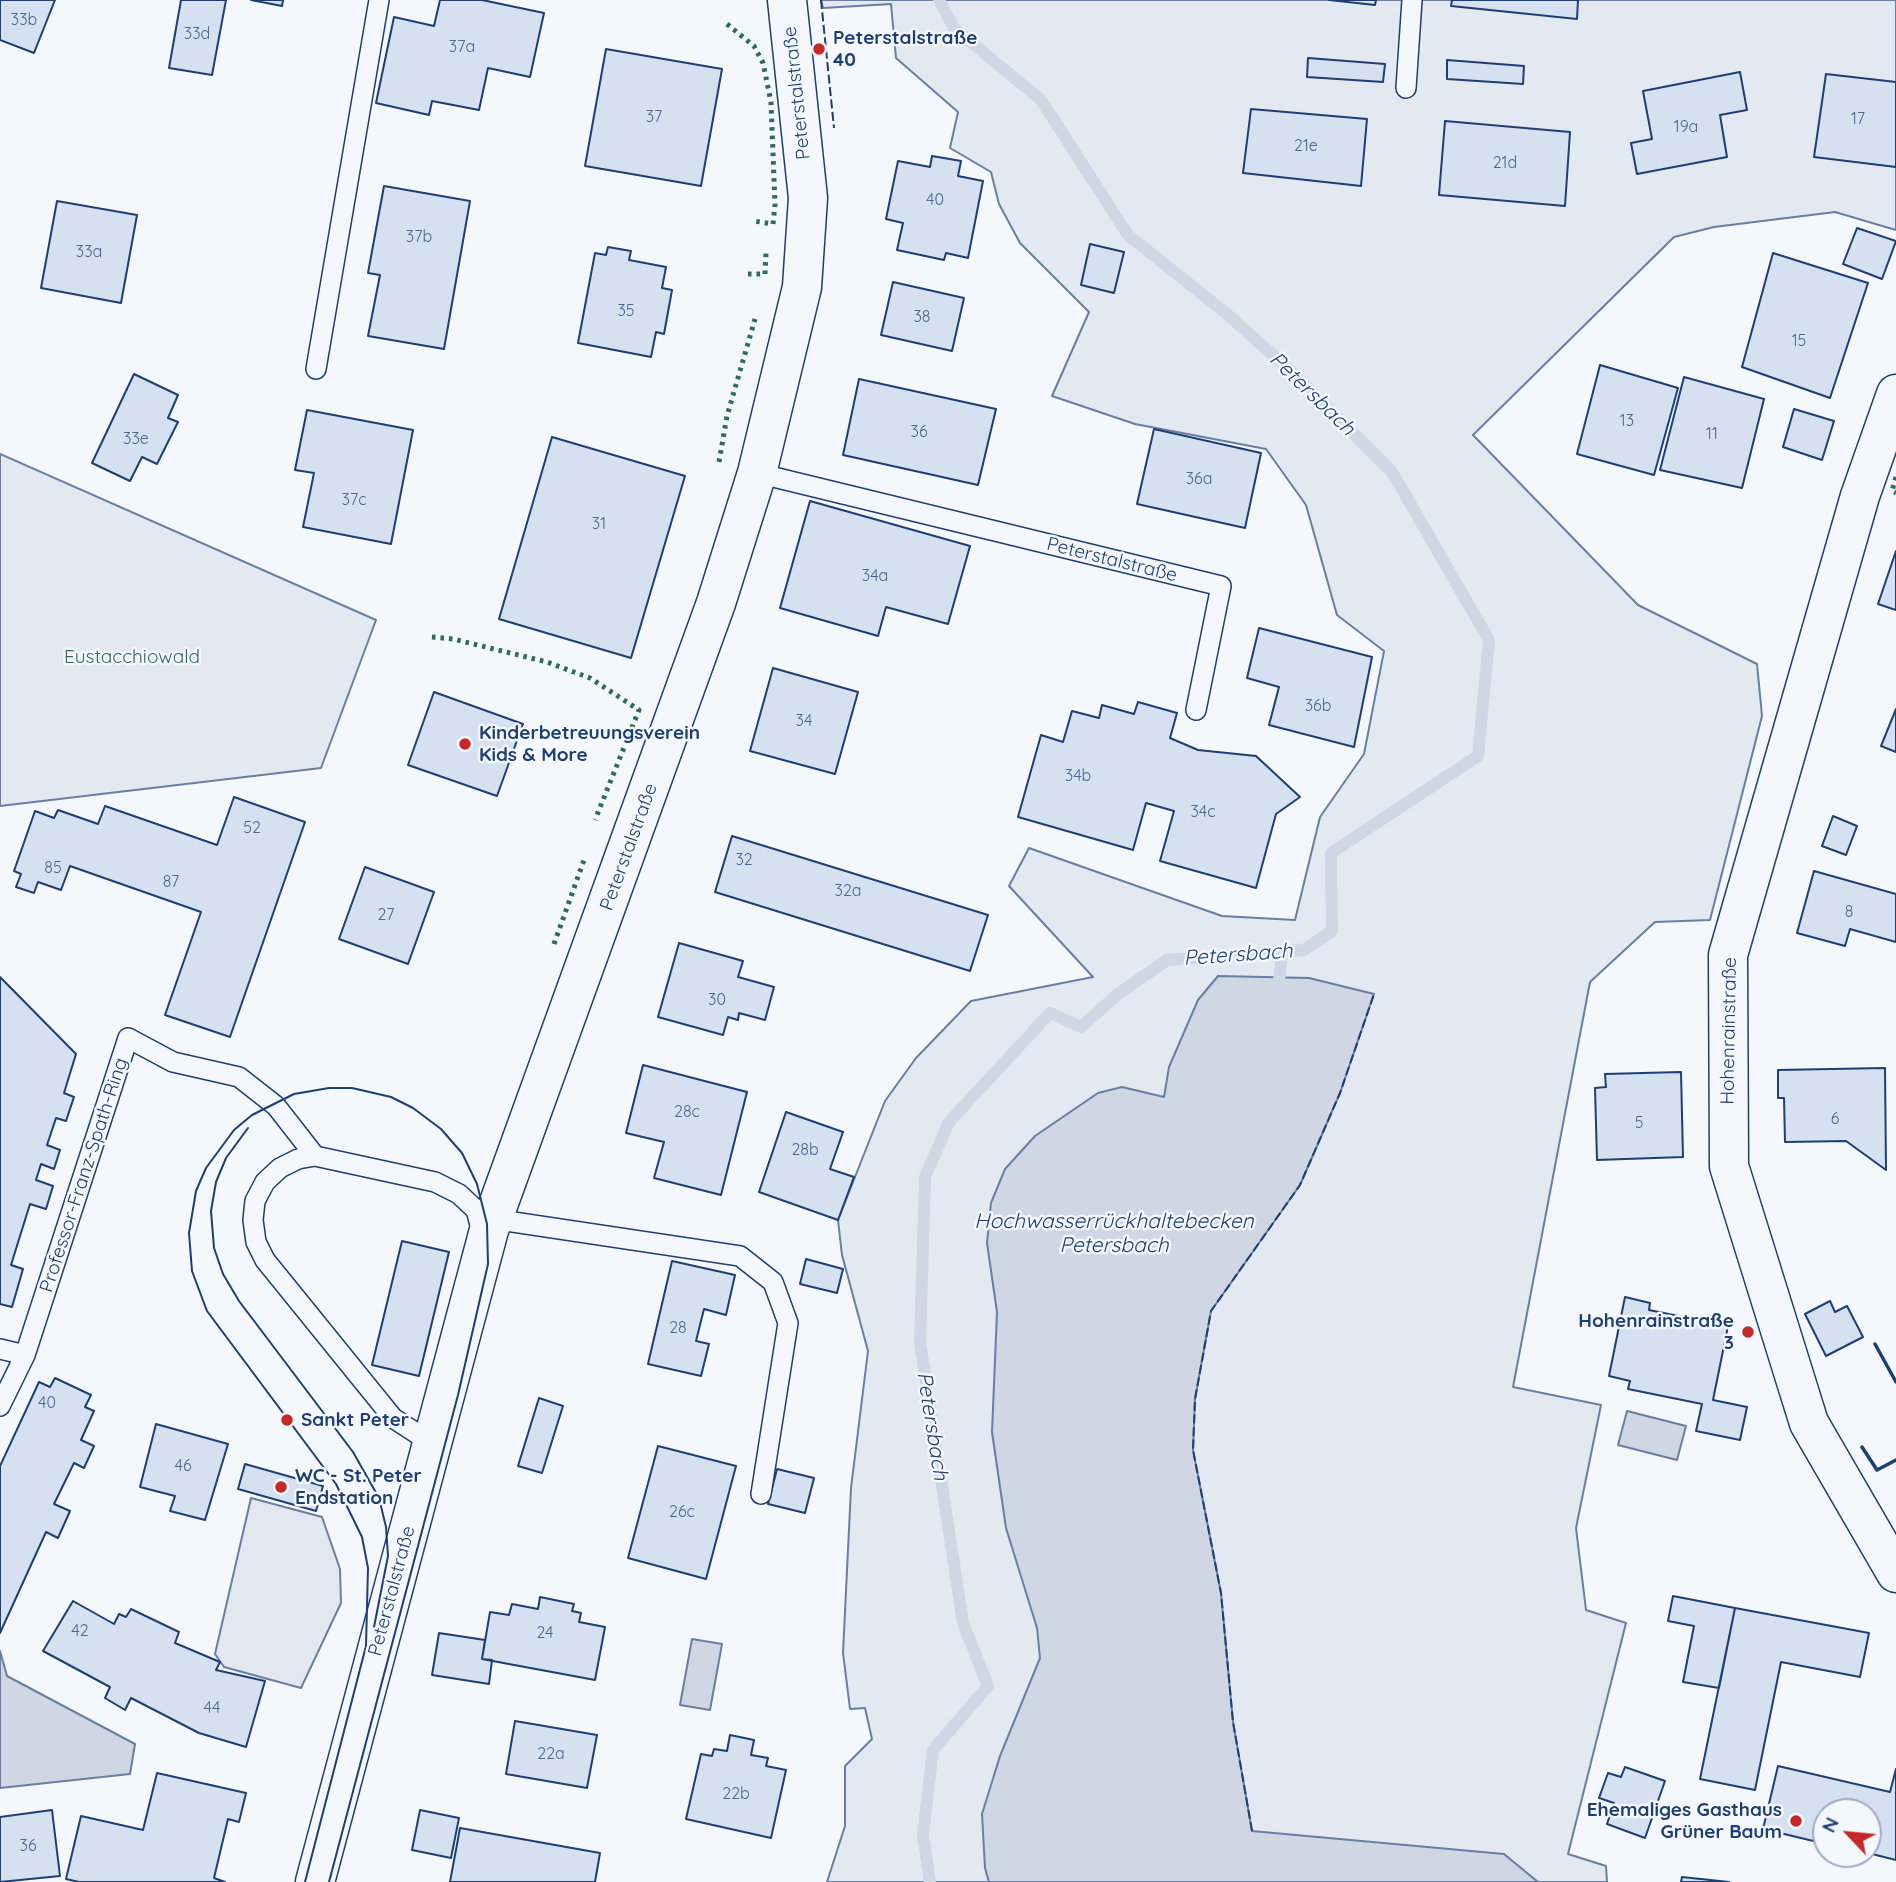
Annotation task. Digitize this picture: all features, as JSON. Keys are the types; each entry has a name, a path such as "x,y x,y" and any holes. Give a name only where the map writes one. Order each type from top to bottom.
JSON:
{"street":[{"name":"Peterstalstraße","path":"315,1882 475,1275 712,616 757,473 802,288 808,198 786,0"},
{"name":"Hohenrainstraße","path":"1896,394 1860,496 1728,955 1728,1166 1809,1423 1896,1573"}],"lane":[{"path":"316,369 379,0"},
{"path":"1406,88 1412,0"},
{"name":"Peterstalstraße","path":"757,473 1221,586 1196,710"},
{"name":"Professor-Franz-Spath-Ring","path":"0,1406 25,1355 128,1038 173,1062 239,1077 276,1106 315,1156"},
{"path":"430,1442 393,1418 323,1335 265,1260 256,1241 253,1220 256,1201 265,1182 280,1168 298,1159 315,1156 435,1182 459,1194 476,1210 482,1230 475,1275"},
{"path":"493,1219 740,1256 773,1282 788,1323 761,1494"},
{"path":"0,1349 25,1355"}],"green space":[{"path":"821,0 1896,0 1896,230 1835,212 1714,227 1674,237 1473,435 1638,605 1757,664 1762,716 1710,920 1655,922 1590,982 1513,1387 1601,1405 1576,1528 1586,1610 1626,1623 1568,1854 1606,1866 1607,1882 827,1882 845,1826 845,1766 872,1739 865,1708 850,1709 843,1653 851,1488 868,1351 842,1255 838,1220 885,1101 916,1058 971,1001 1093,977 1009,886 1029,848 1222,916 1295,920 1320,817 1364,754 1384,651 1337,615 1306,505 1266,449 1135,424 1052,396 1089,312 1020,243 999,204 991,172 950,148 958,112 896,58 891,4 823,8"},
{"name":"Eustacchiowald","path":"0,454 376,620 321,768 0,806"}],"shaded area":[{"path":"251,1498 322,1517 340,1569 341,1603 301,1688 224,1667 215,1654"}],"water":[{"name":"Hochwasserrückhaltebecken Petersbach","path":"1218,976 1309,978 1374,994 1340,1093 1300,1185 1211,1311 1195,1399 1193,1450 1221,1593 1233,1722 1252,1831 1504,1854 1538,1882 989,1882 985,1868 982,1814 1000,1756 1040,1658 1037,1628 1006,1528 992,1432 997,1312 987,1243 991,1203 1005,1169 1035,1136 1098,1093 1122,1087 1164,1097 1169,1067 1198,1000"},
{"path":"1627,1411 1686,1426 1677,1460 1618,1445"},
{"path":"692,1639 722,1644 710,1710 680,1705"},
{"path":"0,1651 7,1676 135,1744 130,1774 0,1788"}],"building":[{"path":"0,0 55,0 34,53 0,40"},
{"path":"181,0 226,0 212,75 169,68"},
{"path":"251,0 283,0 282,6"},
{"path":"440,0 482,0 544,13 530,77 488,68 479,110 432,101 429,115 376,103 394,17 434,26"},
{"path":"1329,0 1376,0 1375,5"},
{"path":"1452,0 1578,0 1577,19 1451,6"},
{"path":"606,49 722,69 701,186 585,166"},
{"path":"1308,58 1385,64 1383,82 1307,77"},
{"path":"1447,60 1524,66 1523,84 1447,79"},
{"path":"1740,72 1747,110 1720,115 1727,157 1637,174 1631,143 1652,139 1643,91"},
{"path":"1826,74 1896,82 1896,167 1814,157"},
{"path":"1251,109 1367,119 1361,186 1243,173"},
{"path":"1445,121 1570,132 1565,206 1439,195"},
{"path":"932,156 961,161 958,176 983,181 968,258 946,253 944,260 897,250 903,223 886,219 898,161 930,167"},
{"path":"384,186 470,201 444,349 368,336 380,275 368,273"},
{"path":"57,201 137,215 121,303 41,288"},
{"path":"1857,228 1896,241 1882,279 1843,264"},
{"path":"1090,244 1124,252 1114,293 1081,285"},
{"path":"608,247 631,251 629,260 666,267 662,288 672,290 664,334 656,332 651,357 578,343 595,253 606,255"},
{"path":"1773,253 1868,283 1830,398 1742,367"},
{"path":"893,282 964,298 952,351 881,335"},
{"path":"1600,365 1678,388 1654,475 1577,454"},
{"path":"134,374 178,395 168,418 178,422 157,464 142,457 130,481 92,463"},
{"path":"1684,377 1764,399 1742,488 1660,470"},
{"path":"859,379 996,409 978,485 843,455"},
{"path":"1794,409 1834,421 1822,460 1783,447"},
{"path":"307,410 413,430 391,544 303,527 314,473 295,470"},
{"path":"1154,429 1261,453 1245,528 1137,504"},
{"path":"552,437 685,476 631,658 499,619"},
{"path":"810,501 970,546 948,624 886,607 878,636 780,608"},
{"path":"1896,551 1896,610 1878,604"},
{"path":"1259,628 1372,657 1354,747 1269,725 1279,687 1247,678"},
{"path":"773,668 858,692 835,774 750,751"},
{"name":"Kinderbetreuungsverein Kids & More","path":"434,692 523,724 497,796 408,765"},
{"path":"1138,702 1177,713 1170,738 1198,750 1256,756 1300,797 1276,814 1256,888 1160,861 1174,811 1146,803 1133,850 1018,817 1041,735 1063,742 1072,711 1099,718 1102,705 1134,714"},
{"path":"1896,709 1896,752 1881,746"},
{"path":"234,797 305,822 230,1037 165,1015 201,912 70,866 61,890 38,882 34,893 16,887 21,874 14,871 35,811 54,818 58,810 98,824 105,806 217,845"},
{"path":"1833,816 1857,826 1846,855 1822,846"},
{"path":"732,836 988,915 970,971 715,892"},
{"path":"365,867 434,892 408,964 339,939"},
{"path":"1814,871 1896,894 1896,942 1850,929 1845,946 1797,933"},
{"path":"679,943 743,961 738,977 774,987 765,1020 739,1013 738,1020 728,1017 723,1035 658,1017"},
{"path":"0,977 76,1054 64,1093 74,1097 66,1121 56,1118 47,1145 60,1150 54,1169 41,1164 36,1180 53,1186 46,1209 30,1204 11,1265 23,1269 12,1307 0,1304"},
{"path":"643,1065 747,1092 721,1195 654,1178 664,1142 626,1133"},
{"path":"1885,1068 1886,1170 1846,1141 1785,1142 1784,1098 1778,1098 1778,1070"},
{"path":"1681,1072 1683,1157 1597,1160 1595,1088 1606,1087 1605,1074"},
{"path":"786,1112 843,1132 830,1169 854,1177 838,1220 759,1192"},
{"path":"402,1241 449,1252 419,1376 372,1365"},
{"path":"806,1259 843,1269 837,1293 800,1284"},
{"path":"672,1261 735,1275 726,1315 704,1309 696,1341 709,1344 701,1376 648,1364"},
{"path":"1625,1297 1650,1303 1649,1310 1728,1326 1713,1400 1747,1407 1740,1440 1696,1431 1702,1404 1628,1389 1630,1381 1609,1376"},
{"path":"1830,1301 1835,1312 1847,1306 1863,1337 1826,1356 1805,1314"},
{"path":"55,1378 91,1395 85,1407 94,1411 81,1440 94,1446 84,1468 74,1463 54,1504 70,1511 58,1538 46,1532 0,1633 0,1466 39,1382 50,1387"},
{"path":"539,1398 563,1406 542,1473 518,1466"},
{"path":"156,1424 228,1444 205,1520 170,1511 175,1496 140,1487"},
{"path":"658,1446 736,1466 706,1579 628,1558"},
{"name":"WC - St. Peter Endstation","path":"245,1464 323,1486 316,1511 238,1489"},
{"path":"777,1469 814,1478 805,1513 768,1504"},
{"path":"1673,1596 1735,1608 1719,1688 1683,1682 1694,1626 1668,1621"},
{"path":"540,1597 574,1604 572,1611 581,1613 579,1622 605,1627 595,1680 482,1659 490,1612 509,1615 512,1604 538,1609"},
{"path":"73,1601 114,1624 119,1614 126,1617 131,1609 179,1632 175,1643 220,1662 216,1670 265,1681 246,1747 199,1733 131,1698 125,1710 105,1698 110,1687 43,1651"},
{"path":"1735,1608 1869,1633 1860,1677 1781,1662 1755,1790 1700,1779"},
{"path":"439,1633 485,1640 482,1659 492,1660 489,1684 432,1675"},
{"path":"515,1721 597,1735 587,1788 506,1774"},
{"path":"730,1735 754,1740 751,1755 768,1758 766,1766 786,1770 771,1838 686,1819 701,1754 712,1756 714,1749 727,1751"},
{"name":"Ehemaliges Gasthaus Grüner Baum","path":"1778,1766 1890,1792 1896,1769 1896,1860 1882,1856 1882,1798 1812,1798 1812,1841 1763,1829"},
{"path":"1625,1767 1665,1781 1645,1838 1607,1824 1614,1803 1599,1798 1608,1773 1621,1777"},
{"path":"157,1773 246,1793 239,1822 228,1819 214,1878 225,1882 79,1882 66,1879 81,1816 143,1830"},
{"path":"52,1810 60,1876 0,1882 0,1817"},
{"path":"420,1810 459,1818 451,1858 412,1850"},
{"path":"460,1828 600,1853 595,1882 450,1882"},
{"path":"1682,1877 1729,1882 1681,1882"}],"waterway":[{"name":"Petersbach","path":"930,1882 923,1834 933,1750 988,1686 963,1623 920,1342 925,1177 949,1122 1050,1013 1081,1027 1118,994 1167,960 1304,950 1332,931 1331,853 1478,756 1489,640 1392,472 1292,372 1227,314 1128,235 1041,100 954,28 939,0"},
{"path":"1278,991 1282,953"}],"tram line":[{"path":"305,1882 366,1646 368,1568 362,1537 336,1484 207,1311 192,1271 189,1233 196,1191 206,1168 234,1130 252,1115 294,1094 329,1088 352,1088 391,1097 413,1108 441,1129 462,1153 477,1184 487,1224 488,1264 458,1395 329,1882"},
{"path":"248,1128 226,1158 216,1182 211,1211 214,1248 223,1274 239,1301 353,1452 379,1498 386,1527 388,1556 374,1627"}],"hedge":[{"path":"727,24 754,46 763,63 771,102 775,205 773,224 754,221"},
{"path":"748,274 765,274 766,253"},
{"path":"719,462 727,416 755,319"},
{"path":"1896,477 1892,491 1896,493"},
{"path":"432,637 453,639 547,662 590,678 639,710 595,820"},
{"path":"554,944 584,860"}],"fence":[{"path":"821,0 834,128"},
{"path":"1252,1831 1233,1722 1221,1593 1193,1450 1195,1399 1211,1311 1300,1185 1340,1093 1374,994"}],"wall":[{"path":"1875,1344 1896,1382"},
{"path":"1862,1447 1877,1470 1896,1460"}],"place":[{"name":"Peterstalstraße 40","path":"819,49"},
{"name":"Kinderbetreuungsverein Kids & More","path":"465,744"},
{"name":"Hohenrainstraße 3","path":"1748,1332"},
{"name":"Sankt Peter","path":"287,1420"},
{"name":"WC - St. Peter Endstation","path":"281,1487"},
{"name":"Ehemaliges Gasthaus Grüner Baum","path":"1796,1821"}]}
